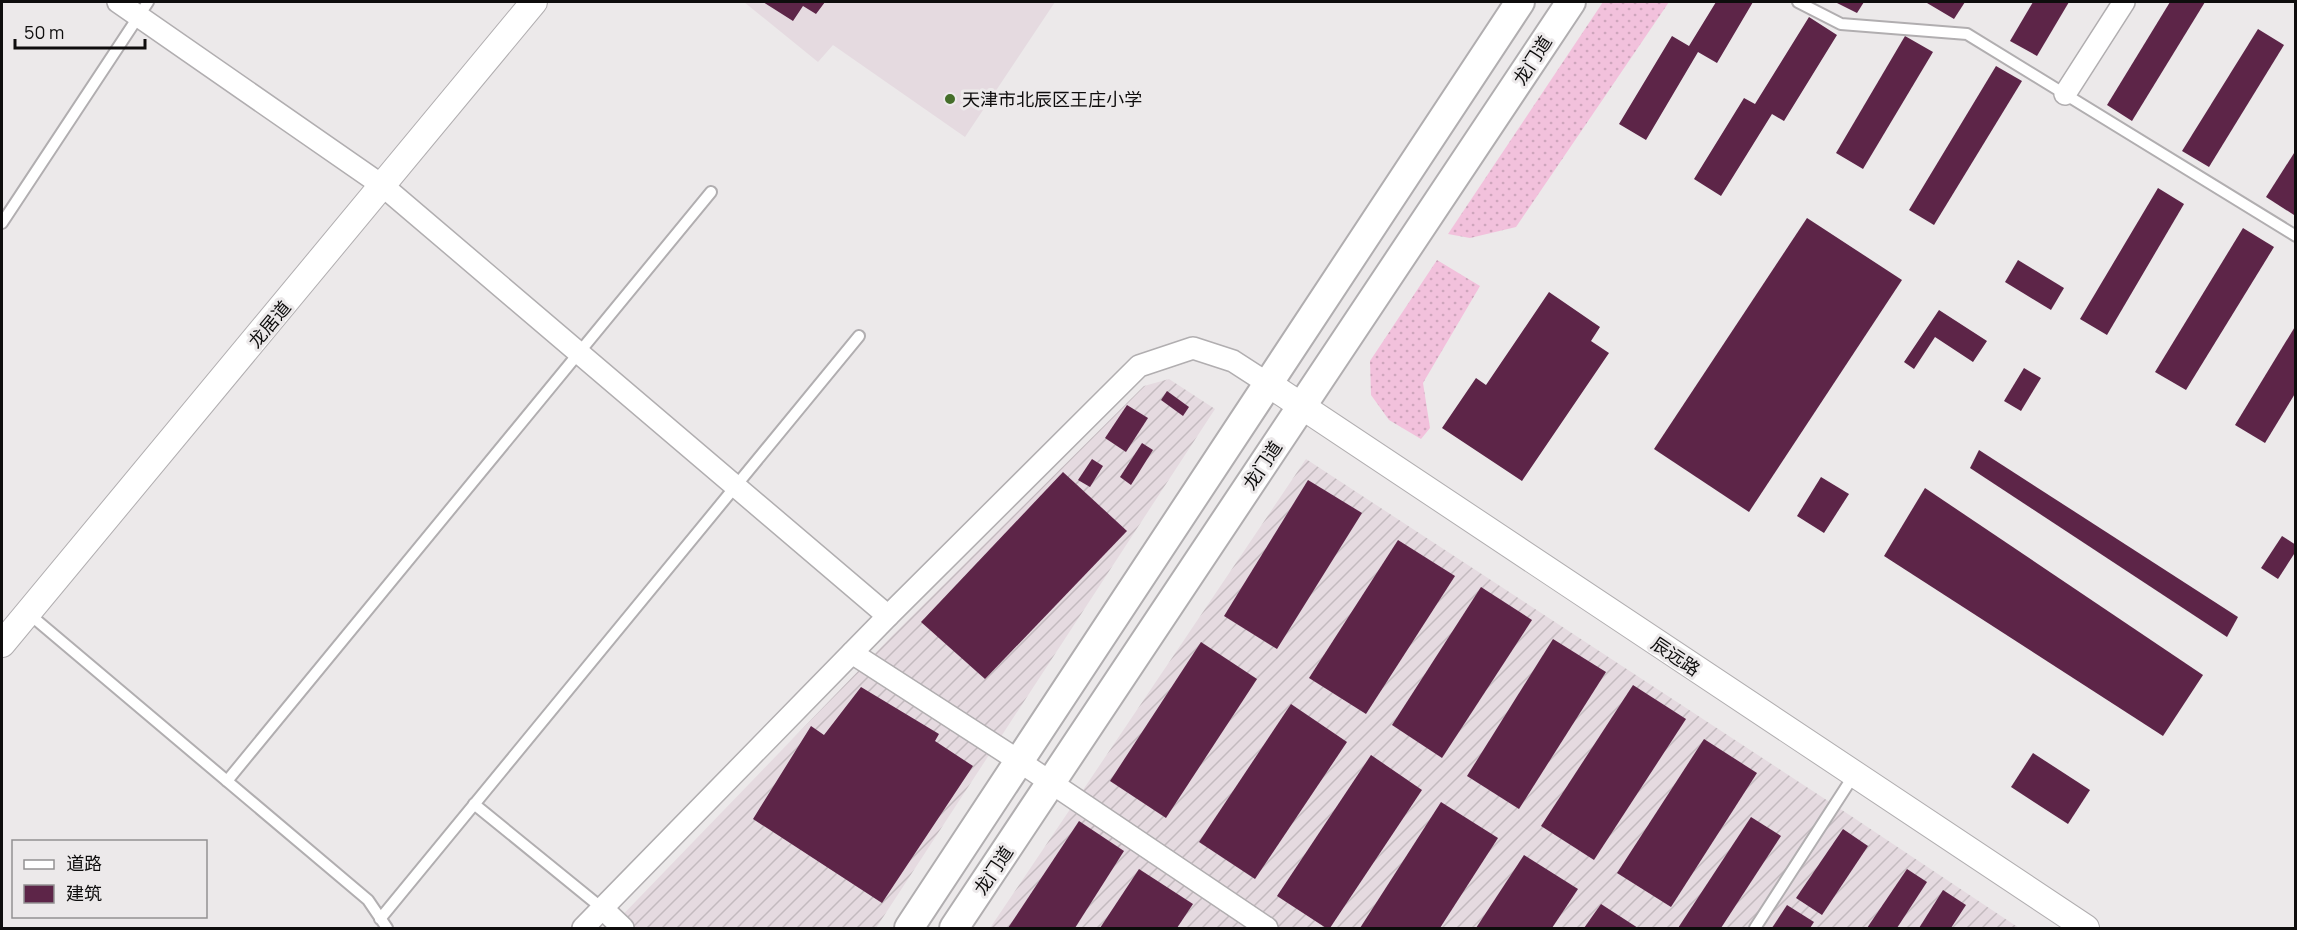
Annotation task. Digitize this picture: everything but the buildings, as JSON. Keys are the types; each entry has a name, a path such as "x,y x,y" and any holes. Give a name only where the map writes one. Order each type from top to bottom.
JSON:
{"main road":[{"name":"龙门道","path":"909,928 1520,2"},
{"name":"龙门道","path":"954,928 1571,2"}],"street":[{"path":"117,2 144,8 383,186 888,616"},
{"name":"龙居道","path":"2,644 534,2"},
{"path":"2065,94 2124,2"},
{"path":"583,928 888,616 1139,366 1193,348 1233,361 1267,383"},
{"name":"辰远路","path":"1267,383 2086,928"},
{"path":"852,653 1019,761 1267,928"},
{"path":"603,909 623,928"}],"lane":[{"path":"1797,2 1841,24 1966,34 2295,236"},
{"path":"2,223 144,8"},
{"path":"227,781 578,351 711,192"},
{"path":"380,918 859,336"},
{"path":"27,613 368,900 387,928"},
{"path":"1755,928 1855,774"},
{"path":"474,804 603,909"}],"shaded area":[{"name":"天津市北辰区王庄小学","path":"744,2 1055,2 965,137 833,45 818,62"},
{"path":"1603,2 1669,2 1516,227 1470,238 1448,234"},
{"path":"1437,260 1480,286 1423,383 1430,428 1421,439 1389,420 1371,395 1370,361"},
{"path":"1169,379 1215,409 876,928 610,928 891,637 1144,386"},
{"path":"1306,459 1851,816 2019,928 990,928"}],"place":[{"name":"天津市北辰区王庄小学","path":"950,99"}]}
